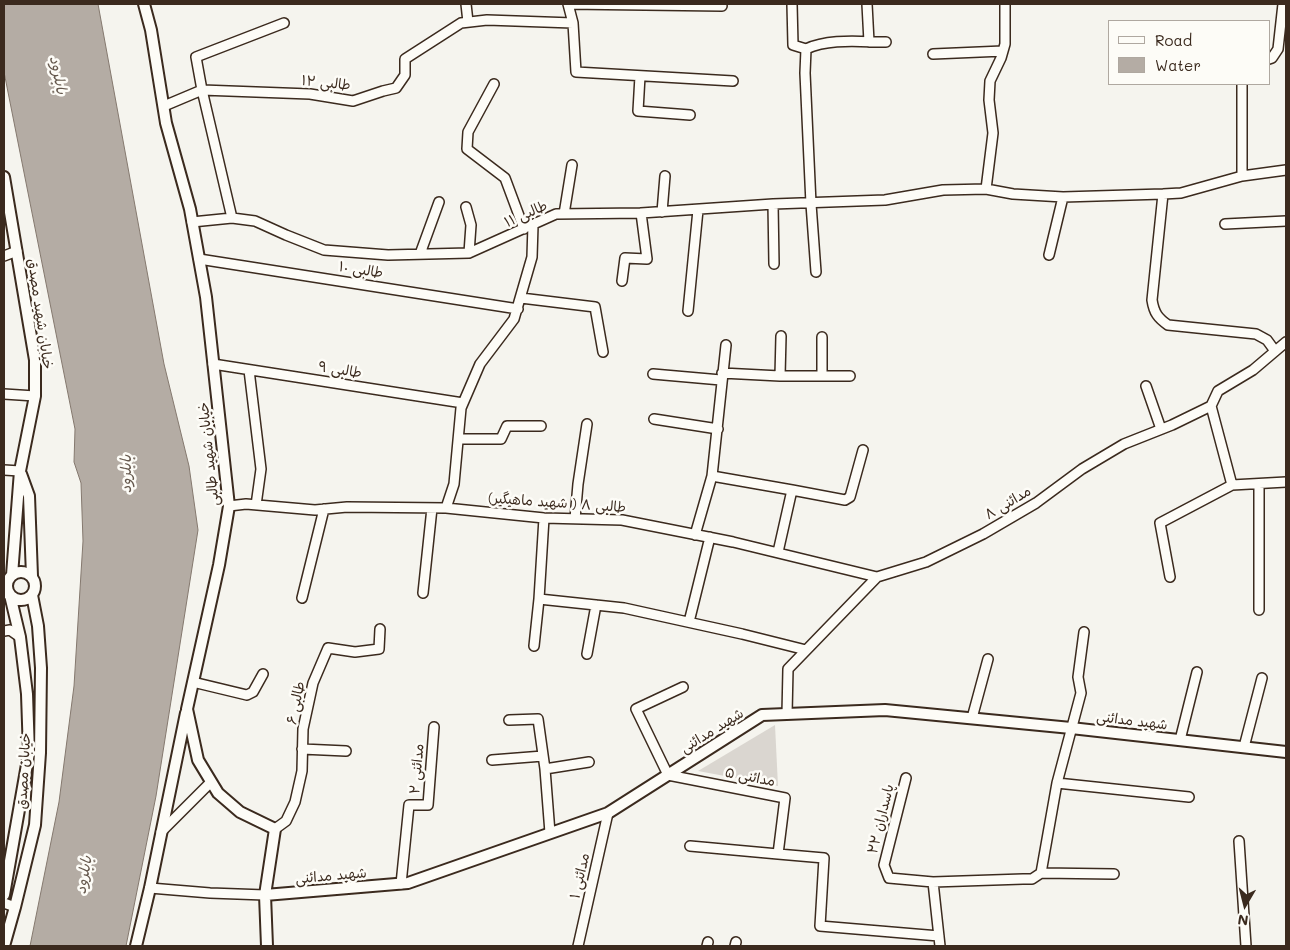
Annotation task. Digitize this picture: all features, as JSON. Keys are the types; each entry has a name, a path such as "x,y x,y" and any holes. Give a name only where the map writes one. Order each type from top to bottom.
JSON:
{"street":[{"name":"خیابان شهید طالبی","path":"144,4 151,30 166,123 192,222 206,297 229,506 219,566 187,709 198,760 218,793 240,812 275,829"},
{"path":"466,4 468,22"},
{"path":"722,6 568,4 572,23 576,72 733,81"},
{"path":"792,4 794,46 806,49 818,43 886,42"},
{"path":"867,4 869,42"},
{"path":"986,189 993,133 989,100 990,81 1005,44 1005,4"},
{"path":"1270,59 1278,49 1283,4"},
{"name":"طالبی ۱۲","path":"164,106 202,90 310,94 353,101 396,88 406,75 404,58 461,23 487,20 572,23"},
{"path":"232,218 196,57 284,23"},
{"path":"806,49 805,73 816,272"},
{"path":"934,54 1003,51"},
{"path":"640,76 638,111 690,115"},
{"path":"446,508 454,484 461,408 480,364 514,319 532,257 528,227 504,178 467,149 468,132 494,84"},
{"path":"1242,85 1242,176"},
{"path":"564,214 572,164"},
{"name":"طالبی ۱۱","path":"192,222 232,218 255,221 324,250 388,255 469,253 556,214 641,213 773,204 885,200 943,190 986,189 1014,194 1063,197 1181,193 1242,176 1286,170"},
{"name":"خیابان شهید مصدق","path":"4,176 36,360 35,396 20,471 12,575"},
{"path":"662,212 665,176"},
{"path":"1162,194 1152,300 1154,311 1158,318 1168,325 1256,334 1267,340 1275,352"},
{"path":"1049,255 1063,197"},
{"path":"420,254 439,202"},
{"path":"773,204 774,264"},
{"path":"466,207 471,225 469,253"},
{"path":"688,312 698,210"},
{"path":"622,281 625,258 647,259 641,213"},
{"path":"1225,224 1286,221"},
{"path":"4,256 17,251"},
{"name":"طالبی ۱۰","path":"199,259 518,309"},
{"path":"521,298 595,307 604,352"},
{"path":"780,376 781,336"},
{"path":"822,337 822,375"},
{"name":"مدائنی ۸","path":"787,714 788,669 877,577 926,562 983,534 1036,503 1082,469 1124,444 1211,406 1218,391 1253,370 1286,342"},
{"path":"695,534 712,476 726,345"},
{"name":"طالبی ۹","path":"213,364 463,404"},
{"path":"250,370 261,469 256,505"},
{"path":"653,374 722,377 850,376"},
{"path":"1146,386 1161,429"},
{"path":"4,394 35,396"},
{"path":"1211,406 1232,485"},
{"path":"654,419 718,429"},
{"path":"575,519 587,424"},
{"path":"458,439 501,439 507,426 541,426"},
{"path":"712,476 845,500 850,497 863,450"},
{"path":"4,470 20,471 29,496 32,576 36,583 29,598 22,600 7,592 8,580 16,572 24,572 32,576"},
{"path":"1170,577 1160,523 1232,485 1286,482"},
{"path":"1258,484 1259,610"},
{"path":"778,552 792,490"},
{"name":"طالبی ۸ ( شهید ماهیگیر)","path":"229,506 256,505 315,510 347,507 446,508 544,518 622,520 778,552 877,577"},
{"path":"422,593 432,508"},
{"path":"302,598 324,509"},
{"path":"534,646 544,518"},
{"path":"689,622 710,537"},
{"name":"خیابان مصدق","path":"4,895 30,753 28,694 20,637 7,592"},
{"name":"خیابان مصدق","path":"4,946 35,825 40,753 42,668 38,626 32,595"},
{"path":"539,599 624,608 806,650"},
{"path":"587,654 596,605"},
{"name":"طالبی ۶","path":"275,829 286,821 295,802 302,771 303,729 313,682 328,648 354,652 379,649 380,629"},
{"path":"4,631 10,630 20,637"},
{"path":"1041,873 1057,783 1081,693 1078,677 1084,632"},
{"path":"972,718 988,659"},
{"path":"1180,740 1197,672"},
{"path":"193,682 247,695 253,692 263,674"},
{"path":"1244,747 1262,678"},
{"path":"668,775 636,709 683,687"},
{"path":"136,946 187,709"},
{"name":"شهید مدائنی","path":"265,895 408,883 608,812 762,715 885,710 1286,752"},
{"path":"509,720 538,718 545,769 550,833"},
{"name":"مدائنی ۲","path":"401,884 409,806 428,805 434,727"},
{"path":"302,749 346,751"},
{"path":"492,760 543,756"},
{"path":"545,769 589,762"},
{"name":"مدائنی ۵","path":"668,775 784,798 778,854"},
{"name":"پاسداران ۲۲","path":"906,778 884,865 889,878 933,882"},
{"path":"161,832 211,782"},
{"path":"1057,783 1189,797"},
{"name":"مدائنی ۱","path":"578,946 608,812"},
{"path":"267,946 265,895 275,829"},
{"path":"1239,841 1246,946"},
{"path":"690,846 824,858 820,926 939,936"},
{"path":"940,946 933,882 1032,879 1041,873 1114,874"},
{"path":"150,888 265,895"},
{"path":"4,903 15,907"}],"shaded area":[{"path":"775,725 778,786 698,771"}],"water":[{"name":"بابلرود","path":"4,4 98,4 164,364 189,466 198,530 156,796 126,946 30,946 59,802 74,686 83,541 81,483 74,462 75,429 4,72"}]}
